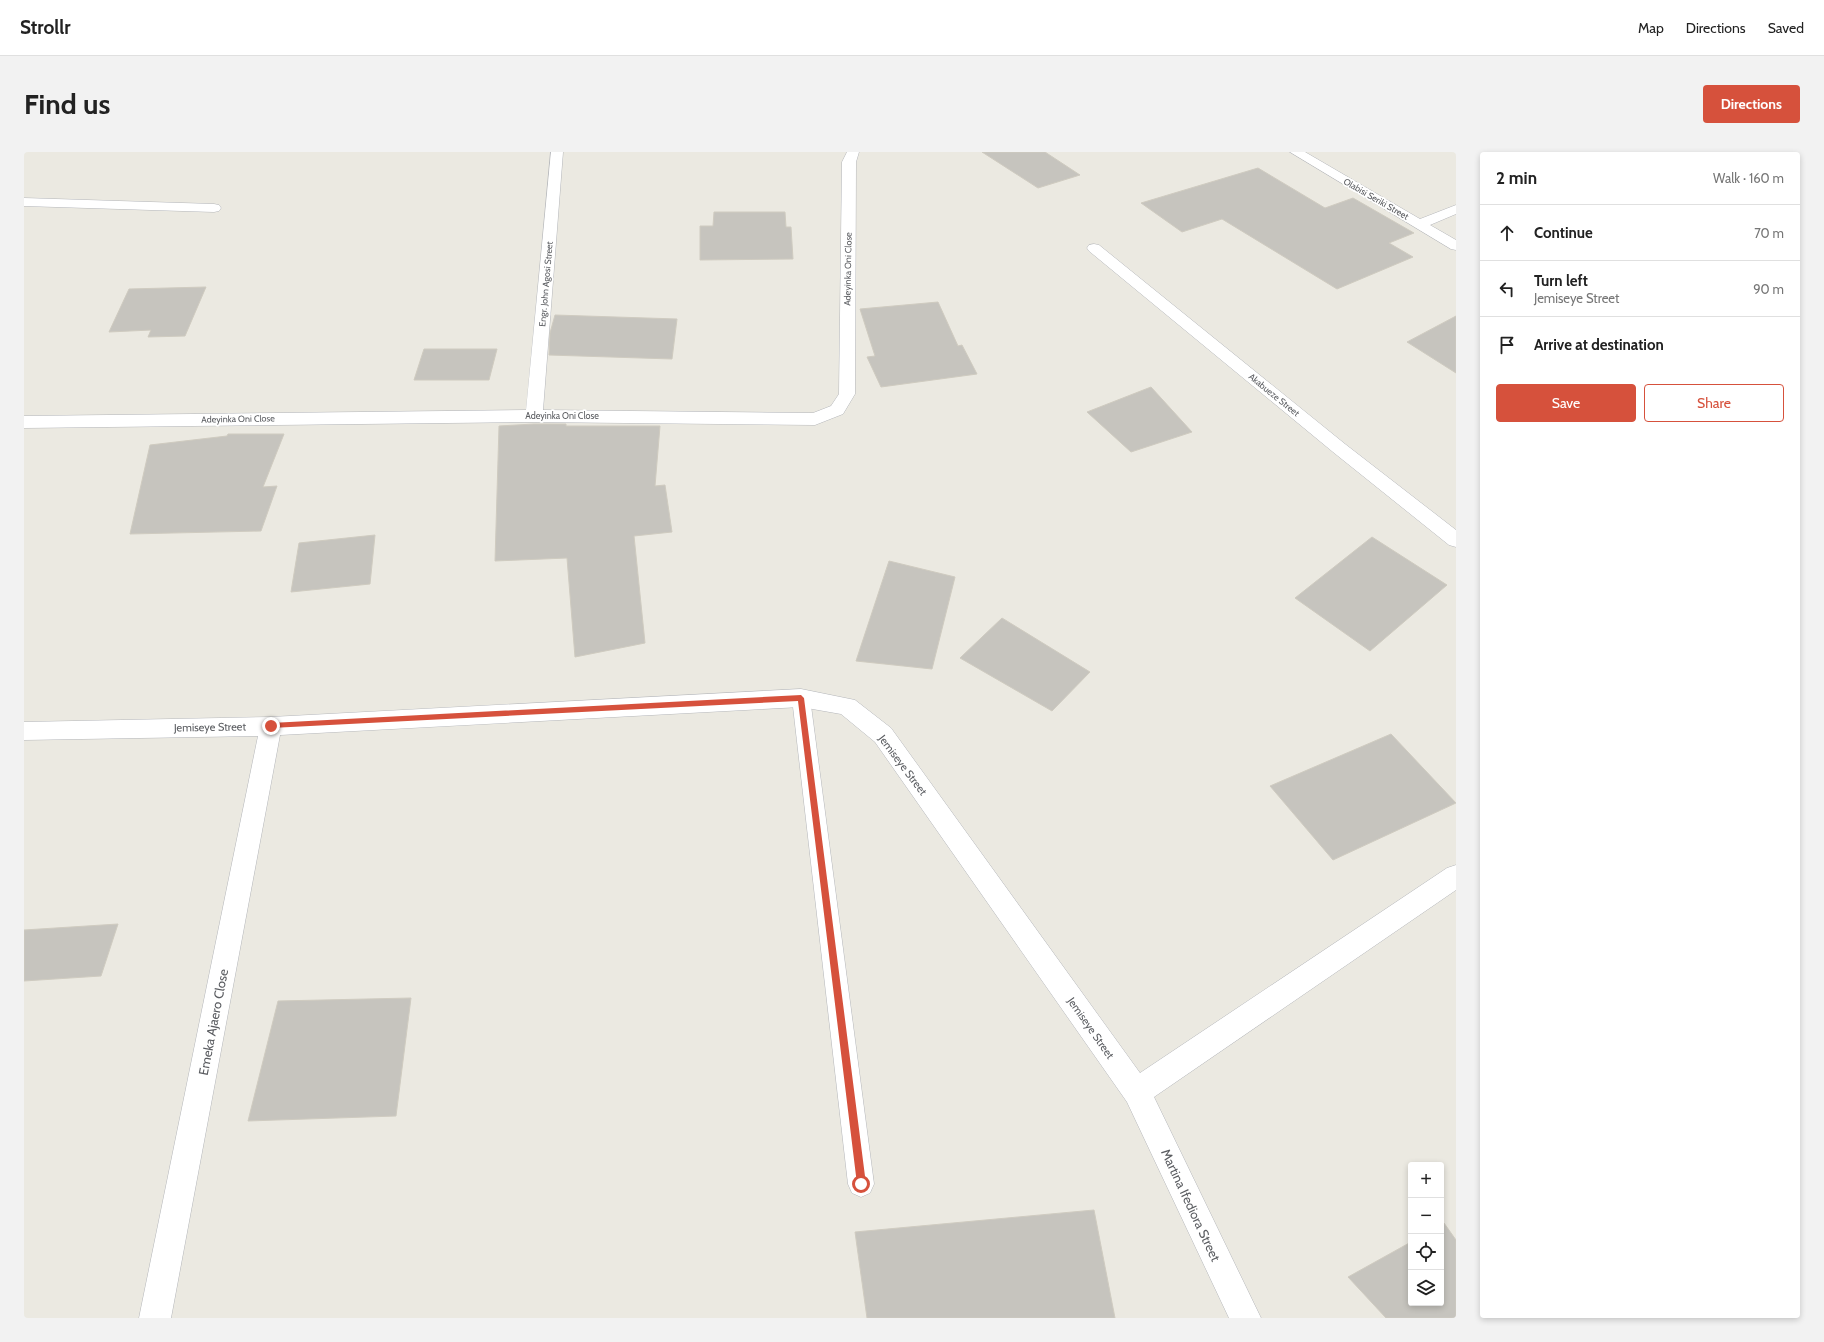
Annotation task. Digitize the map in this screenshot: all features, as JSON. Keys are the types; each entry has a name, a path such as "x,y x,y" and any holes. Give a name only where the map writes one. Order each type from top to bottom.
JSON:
{"street":[{"name":"Engr. John Agosi Street","path":"534,416 557,152"},
{"name":"Adeyinka Oni Close","path":"24,422 534,416 815,419 837,410 846,394 849,162 853,152"},
{"name":"Olabisi Seriki Street","path":"1296,152 1456,246"},
{"path":"24,202 214,208"},
{"path":"1420,224 1456,209"},
{"name":"Akabueze Street","path":"1094,248 1339,448 1456,540"},
{"name":"Jemiseye Street","path":"24,731 271,726 801,698 847,706 883,736 1137,1092"},
{"name":"Emeka Ajaero Close","path":"155,1318 271,726"},
{"path":"1137,1092 1456,876"},
{"name":"Martina Ifediora Street","path":"1137,1092 1245,1318"}],"lane":[{"path":"801,698 861,1184"}],"building":[{"path":"982,152 1045,152 1080,175 1038,188"},
{"path":"1258,168 1325,208 1353,198 1414,233 1389,243 1413,257 1337,289 1222,219 1182,232 1141,203"},
{"path":"714,212 785,212 786,227 791,227 793,259 700,260 700,226 713,226"},
{"path":"206,287 185,336 148,337 151,330 109,332 129,289"},
{"path":"938,302 958,346 962,345 977,374 881,387 867,357 875,356 860,309"},
{"path":"555,315 677,319 672,359 549,355 550,333"},
{"path":"1456,316 1456,373 1407,342"},
{"path":"424,349 497,349 489,380 414,380"},
{"path":"1151,387 1192,432 1131,452 1087,412"},
{"path":"566,424 566,426 660,426 655,486 665,485 672,532 634,536 645,643 575,657 567,558 495,561 499,426"},
{"path":"228,434 284,434 263,487 277,486 261,531 130,534 150,445 227,436"},
{"path":"375,535 370,584 291,592 299,543"},
{"path":"1372,537 1447,585 1370,651 1295,598"},
{"path":"889,561 955,577 932,669 856,661"},
{"path":"1002,618 1090,672 1052,711 960,658"},
{"path":"1391,734 1456,803 1333,860 1270,786"},
{"path":"118,924 101,976 24,981 24,930"},
{"path":"411,998 396,1116 248,1121 278,1001"},
{"path":"1094,1210 1115,1318 867,1318 855,1232"},
{"path":"1444,1223 1456,1240 1456,1318 1386,1318 1348,1277 1408,1244 1408,1306 1444,1306"}],"route":[{"path":"271,726 801,698 861,1184"}]}
